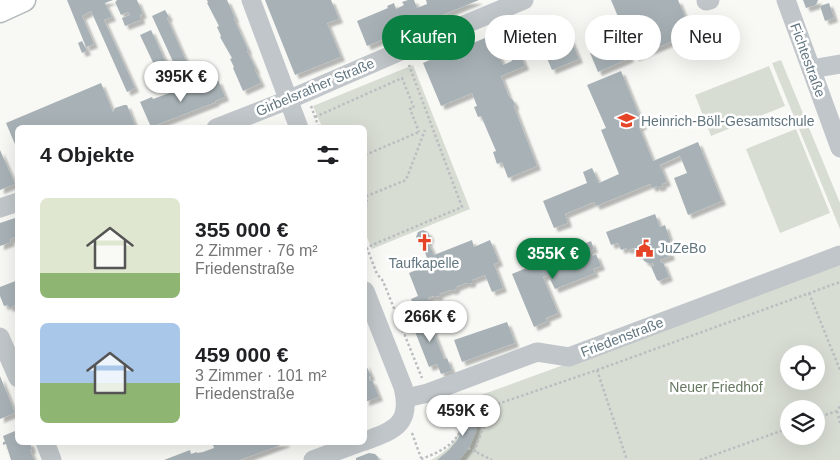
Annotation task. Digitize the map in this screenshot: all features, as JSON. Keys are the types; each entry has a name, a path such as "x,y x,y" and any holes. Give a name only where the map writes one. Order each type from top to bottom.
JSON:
{"main road":[{"path":"0,10 24,0"}],"street":[{"path":"251,0 298,125"},
{"name":"Girbelsrather Straße","path":"475,20 524,0"},
{"path":"706,0 710,0"},
{"name":"Fichtestraße","path":"786,0 840,148"},
{"name":"Girbelsrather Straße","path":"224,125 306,93 382,59"},
{"path":"811,69 840,64"},
{"path":"0,208 15,203"},
{"name":"Friedenstraße","path":"405,405 428,393 537,352 569,357 840,255"},
{"path":"367,296 403,387 405,405 402,419 398,426 367,440"},
{"path":"0,337 15,371"},
{"path":"47,445 52,460"},
{"path":"313,460 353,450"}],"path":[{"path":"367,248 462,208 407,60"},
{"path":"315,117 402,78 414,108 410,109 420,132"},
{"path":"306,93 318,125"},
{"path":"367,154 432,127"},
{"path":"367,196 406,180 425,130"},
{"path":"367,250 377,274 383,281 428,393"},
{"path":"475,452 484,426 483,409 840,282"},
{"path":"810,293 840,370"},
{"path":"597,370 627,460"},
{"path":"405,405 422,459 446,448 456,441 460,432 463,423 462,414 454,384"},
{"path":"825,415 836,411 840,406"},
{"path":"836,411 840,423"},
{"path":"700,460 780,431"},
{"path":"468,448 492,460"}],"green space":[{"path":"781,60 840,203 840,229 772,63"},
{"path":"413,65 470,209 372,249 367,238 367,125 321,125 313,106"},
{"path":"769,66 785,106 711,136 695,95"},
{"path":"796,129 830,213 780,233 746,149"},
{"name":"Neuer Friedhof","path":"840,264 840,460 431,460 448,449 453,443 461,421 462,402"}],"building":[{"path":"67,0 113,0 105,3 112,17 104,20 135,88 127,92 91,11 82,16 94,44 86,47"},
{"path":"116,0 137,0 143,14 140,15 141,20 125,26 122,18 130,15 128,12 121,15 115,2"},
{"path":"207,0 227,0 261,83 243,91 230,59 232,58 220,37 217,27 219,26"},
{"path":"265,0 331,0 339,19 327,23 341,57 295,75"},
{"path":"414,0 417,8 427,4 426,0 479,0 442,15 382,15 382,40 367,46 357,21 388,8 387,6 394,3 396,9 404,5 402,2"},
{"path":"611,0 678,0 684,15 671,15 671,42 661,46 661,15 617,15"},
{"path":"803,0 818,0 816,5 806,8"},
{"path":"829,3 834,18 825,21 820,6"},
{"path":"165,10 186,61 175,66 152,16"},
{"path":"151,30 169,69 158,73 140,35"},
{"path":"485,38 485,60 501,60 503,65 512,60 523,60 525,66 501,76 509,97 515,104 514,107 537,166 508,178 502,162 497,164 493,152 496,151 481,116 478,117 474,107 477,106 472,93 441,106 423,63 430,60 475,60 475,42"},
{"path":"82,41 87,51 82,53 78,43"},
{"path":"575,50 579,59 552,70 548,60 575,60"},
{"path":"593,60 625,60 598,72"},
{"path":"621,71 643,125 639,127 653,161 698,142 722,201 688,215 674,178 687,173 680,156 660,165 667,182 662,184 663,186 652,188 650,184 596,206 594,202 565,214 568,223 554,228 543,201 587,183 583,172 592,168 599,183 619,174 601,130 606,128 587,85"},
{"path":"218,80 225,97 156,125 150,125 140,102 178,90 181,95"},
{"path":"101,83 113,112 115,108 127,105 135,125 15,125 15,144 6,123"},
{"path":"0,150 15,184 0,190"},
{"name":"JuZeBo","path":"655,214 660,227 665,225 672,246 668,247 671,256 660,260 661,263 663,262 669,277 659,281 651,266 654,266 653,263 650,264 644,261 642,256 635,253 634,248 621,250 618,243 611,245 606,232"},
{"path":"15,218 15,237 10,239 11,242 0,246 0,223"},
{"path":"423,230 428,232 430,237 428,242 434,255 472,240 474,247 490,240 499,262 494,264 503,288 492,292 485,275 472,280 472,283 466,283 452,291 450,290 439,294 439,296 428,298 429,301 415,307 411,299 418,296 409,273 416,270 414,263 427,258 422,244 418,242 416,237 418,232"},
{"path":"591,241 594,249 590,250 593,256 596,254 601,266 593,269 595,273 555,289 548,275 543,277 558,313 546,318 547,321 534,327 512,274"},
{"path":"15,281 15,305 9,308 8,305 4,306 0,296 0,287"},
{"path":"426,313 428,317 431,316 435,326 432,328 444,359 447,358 452,371 441,374 437,364 429,367 410,319"},
{"path":"507,322 515,343 462,362 454,340"},
{"path":"367,367 371,376 369,377 370,381 372,380 379,397 367,401"},
{"path":"0,376 15,413 0,419"},
{"path":"477,409 476,431 470,446 464,454 459,460 437,460 458,439 464,424 464,412"},
{"path":"15,431 15,445 31,445 32,449 30,450 34,460 11,460 6,444 3,445 3,442 5,442 3,436"},
{"path":"213,445 281,445 240,460 164,460 190,450 191,454 214,448"},
{"path":"369,453 375,454 379,460 356,460 356,458"}],"place":[{"name":"Heinrich-Böll-Gesamtschule","path":"627,121"},
{"name":"Taufkapelle","path":"424,243"},
{"name":"JuZeBo","path":"644,248"}]}
